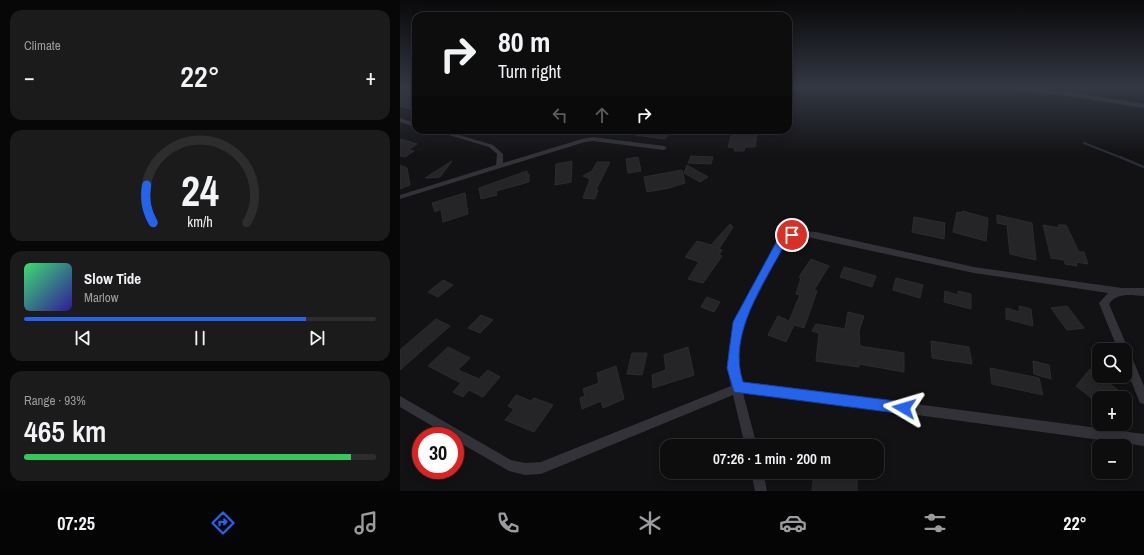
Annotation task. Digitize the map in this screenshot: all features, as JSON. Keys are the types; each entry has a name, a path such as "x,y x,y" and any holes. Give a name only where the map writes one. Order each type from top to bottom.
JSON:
{"street":[{"path":"400,120 412,124"},
{"path":"449,134 491,146 500,154 499,166"},
{"path":"400,197 593,138 664,148"},
{"path":"749,439 732,368 739,322 782,240 792,235 816,235 974,270 1121,291 1144,292"},
{"path":"1120,343 1104,303 1108,296 1121,291"},
{"path":"1132,371 1144,400"},
{"path":"400,401 509,465 525,469 541,468 738,388 763,389 1144,440"},
{"path":"758,479 761,491"}],"building":[{"path":"635,134 668,134 665,139"},
{"path":"740,134 757,134 755,147 745,147 744,151 734,151 735,148 728,147 731,136"},
{"path":"400,139 417,144 408,150 414,151 405,157 400,156"},
{"path":"691,156 713,157 711,164 688,163"},
{"path":"638,157 641,171 628,173 626,159"},
{"path":"452,161 440,177 425,178"},
{"path":"572,161 571,182 555,185 556,164"},
{"path":"597,162 610,162 596,190 598,190 595,199 583,198 590,179 583,176 592,171"},
{"path":"400,165 407,168 410,185 400,189"},
{"path":"687,165 708,177 700,182 684,173"},
{"path":"682,170 685,183 647,192 644,177"},
{"path":"527,171 527,175 529,174 529,182 496,191 497,195 481,199 479,188"},
{"path":"465,193 468,214 443,222 441,209 435,212 432,203"},
{"path":"962,211 988,218 986,241 953,232 957,212 962,213"},
{"path":"997,215 1032,223 1036,260 1010,254 1007,225 997,223"},
{"path":"914,217 945,223 944,239 912,232"},
{"path":"730,224 733,227 719,249 722,250 719,255 722,256 703,283 688,279 699,262 685,257 697,241 711,245"},
{"path":"1043,225 1060,228 1058,225 1066,225 1079,252 1084,252 1088,264 1076,262 1077,266 1065,264 1064,260 1051,258"},
{"path":"811,259 829,266 814,290 817,291 804,328 794,325 786,342 768,335 778,316 789,321 800,295 796,294 801,278 799,277"},
{"path":"844,267 876,276 872,287 840,277"},
{"path":"896,278 923,285 920,298 893,290"},
{"path":"443,280 453,285 438,297 428,292"},
{"path":"945,291 958,295 958,291 971,294 971,309 944,302"},
{"path":"707,297 720,302 714,312 701,307"},
{"path":"1019,306 1031,309 1033,326 1006,319 1006,308 1020,312"},
{"path":"1067,306 1084,328 1067,330 1051,308"},
{"path":"848,312 864,316 859,331 860,346 904,353 904,372 859,364 859,367 816,361 819,333 812,331 816,324 845,329"},
{"path":"481,315 493,320 480,333 468,328"},
{"path":"436,319 450,326 400,370 400,350"},
{"path":"931,341 969,347 972,364 932,358"},
{"path":"448,347 470,358 458,370 479,379 488,370 500,377 483,397 469,390 463,397 453,392 461,383 428,366"},
{"path":"688,347 694,375 653,388 652,375 666,370 664,355"},
{"path":"632,353 647,353 642,375 627,374"},
{"path":"1033,361 1049,365 1051,379 1034,374"},
{"path":"616,366 624,399 603,408 601,401 582,409 580,398 585,396 583,389 599,383 597,373"},
{"path":"990,368 1039,378 1043,395 992,384"},
{"path":"1090,369 1092,370 1092,383 1109,383 1118,390 1092,391 1092,399 1076,386"},
{"path":"516,395 531,401 534,398 553,405 534,432 505,420 514,409 508,406"},
{"path":"813,479 857,479 857,491 812,491"}],"waterway":[{"path":"1084,143 1122,158"},
{"path":"1120,157 1144,167"}],"route":[{"path":"792,235 782,240 739,322 732,368 738,388 763,389 904,408"}]}
